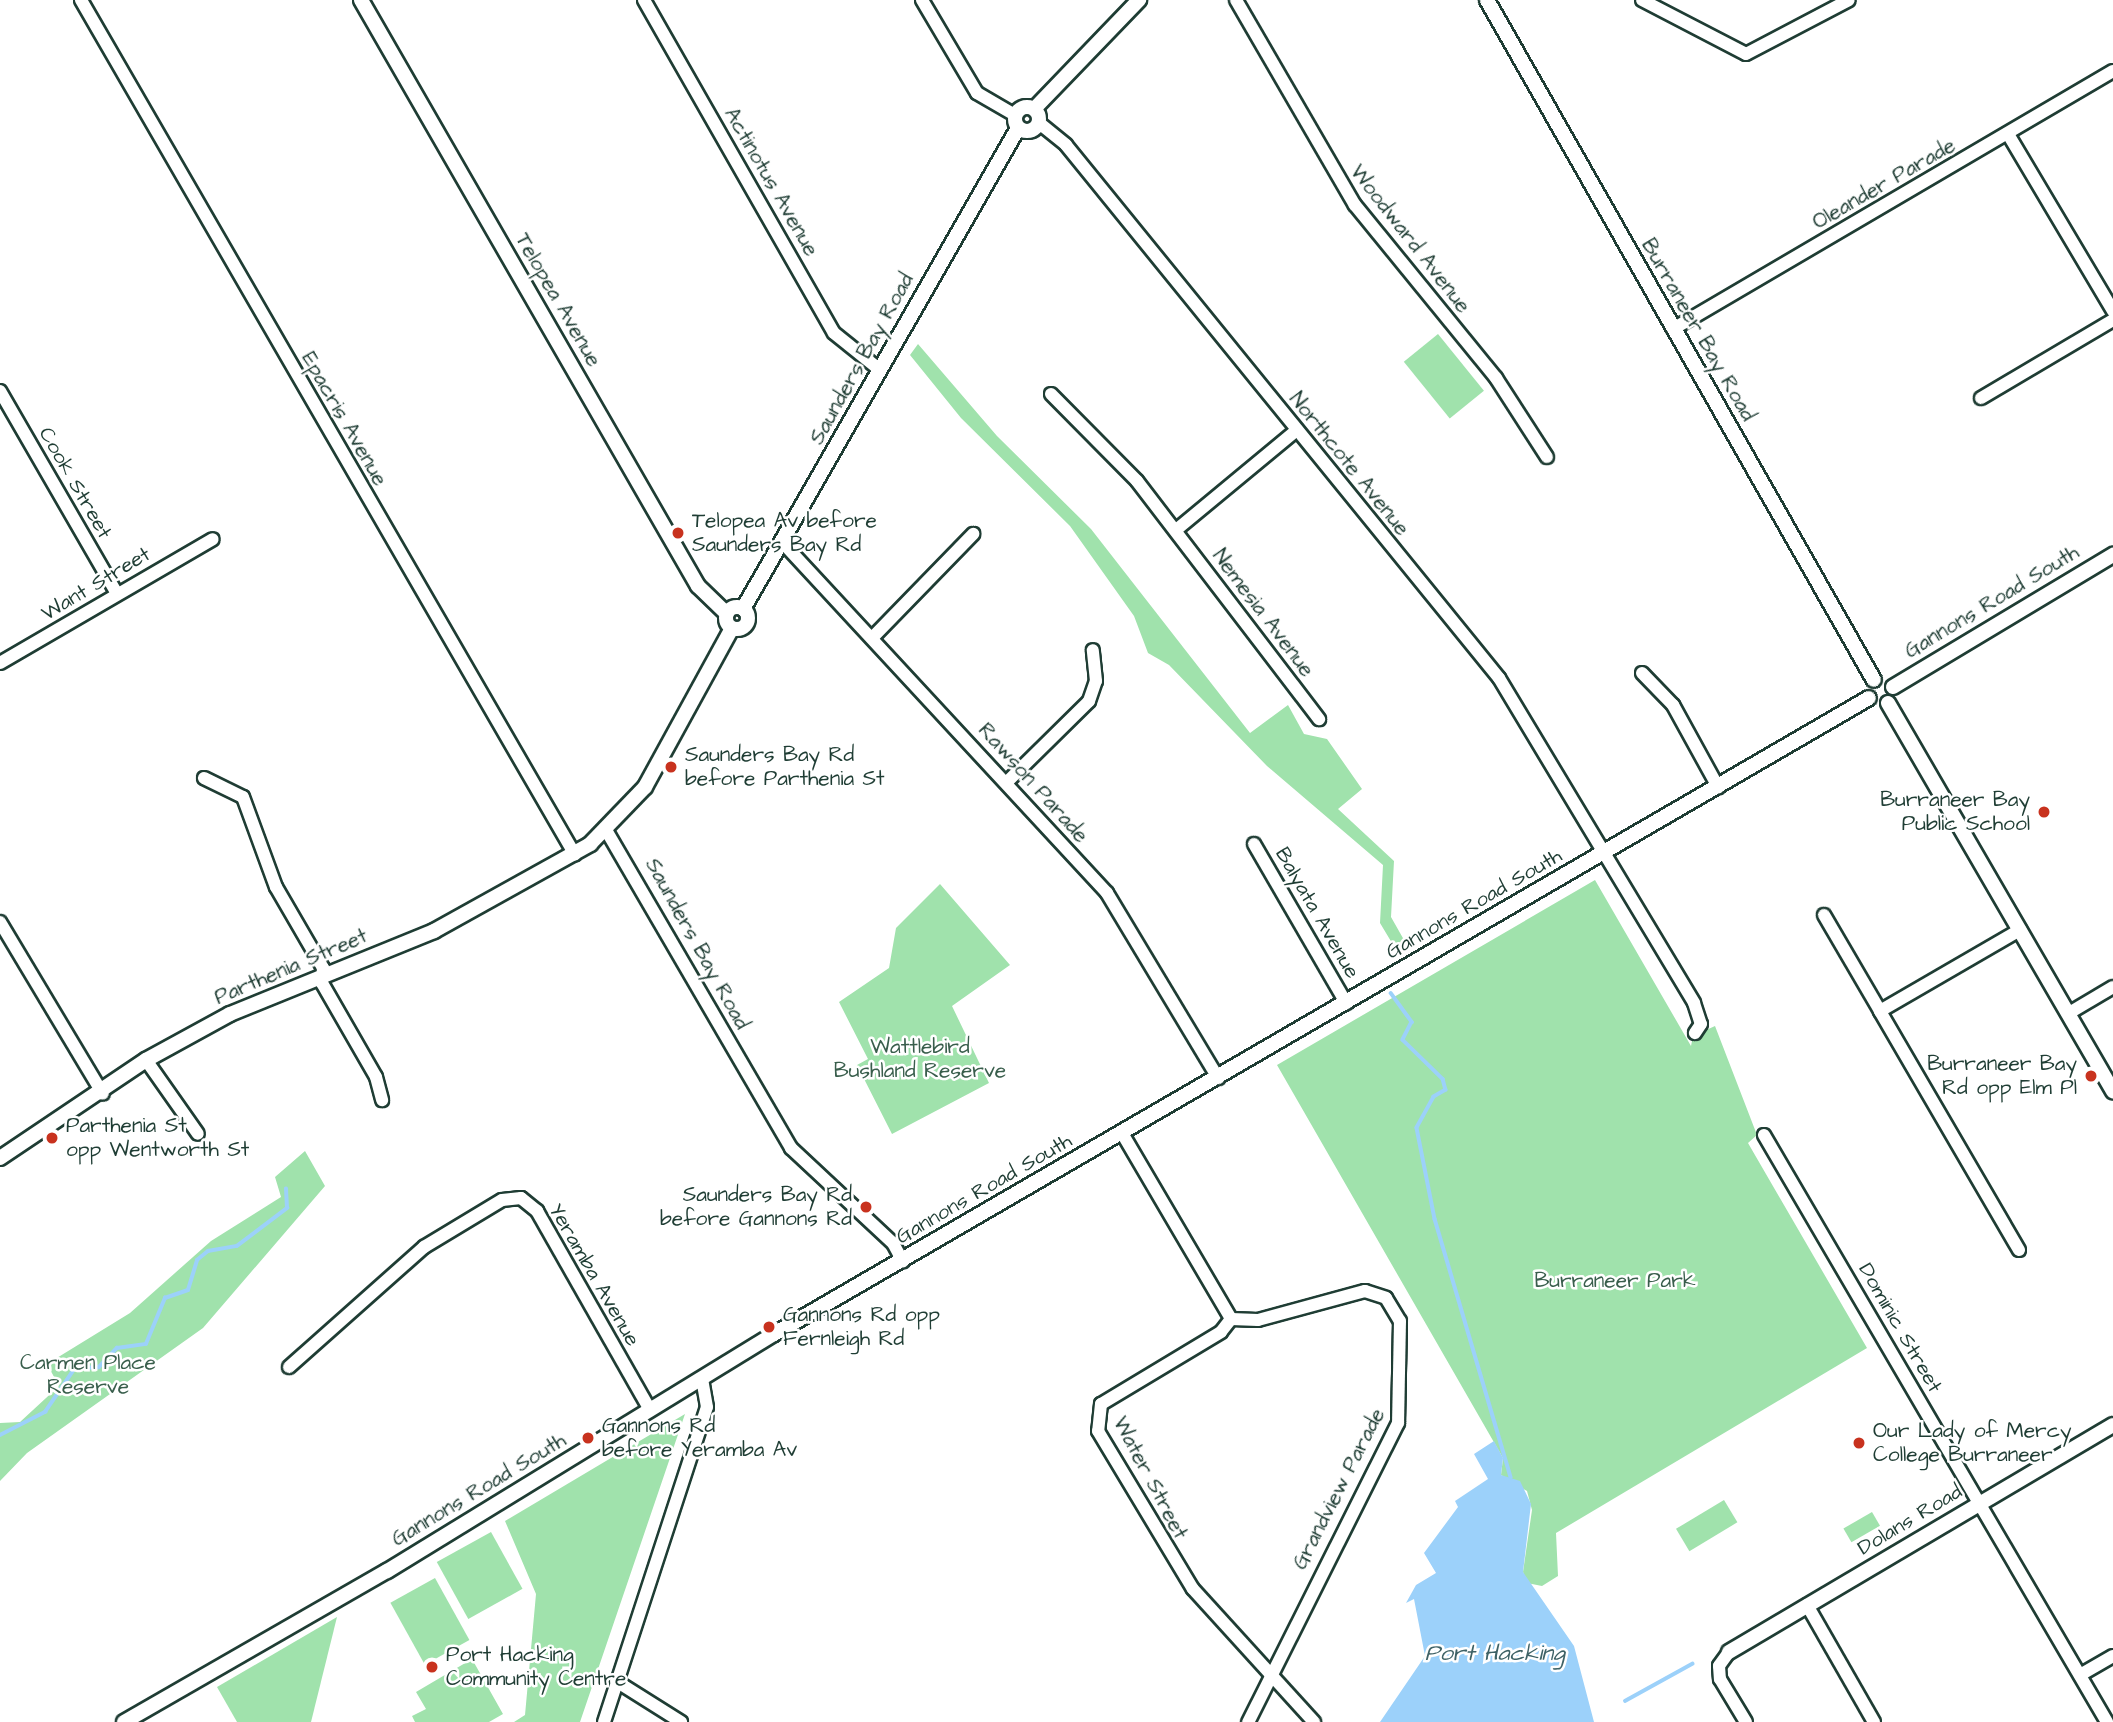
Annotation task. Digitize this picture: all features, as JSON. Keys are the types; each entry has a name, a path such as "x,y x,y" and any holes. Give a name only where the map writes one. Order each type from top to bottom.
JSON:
{"street":[{"name":"Epacris Avenue","path":"81,0 575,855"},
{"name":"Telopea Avenue","path":"361,0 698,586 730,621"},
{"name":"Actinotus Avenue","path":"644,0 834,333 880,370"},
{"path":"922,0 977,93 1016,122"},
{"path":"1016,122 1037,115 1139,0"},
{"name":"Woodward Avenue","path":"1237,0 1354,205 1496,377 1547,457"},
{"name":"Burraneer Bay Road","path":"1487,0 1874,680"},
{"path":"1642,0 1746,54 1849,0"},
{"name":"Oleander Parade","path":"1673,329 2113,71"},
{"path":"1016,122 1037,115"},
{"name":"Northcote Avenue","path":"1037,115 1066,145 1499,678 1605,850"},
{"name":"Saunders Bay Road","path":"730,621 746,625 743,609 880,370 1016,122"},
{"path":"2008,134 2113,311"},
{"path":"1980,398 2113,320"},
{"name":"Cook Street","path":"0,391 117,594"},
{"name":"Nemesia Avenue","path":"1051,394 1177,530 1319,719"},
{"path":"1177,530 1297,430"},
{"path":"873,637 973,534"},
{"name":"Want Street","path":"0,663 213,539"},
{"name":"Rawson Parade","path":"783,543 1007,782 1113,901 1218,1078"},
{"name":"Gannons Road South","path":"1893,687 2113,555"},
{"path":"606,830 667,754 730,621"},
{"path":"1007,782 1089,701 1096,681 1093,650"},
{"path":"1642,673 1673,705 1718,786"},
{"path":"1888,703 1893,687 1874,680 1869,698 1888,703 2113,1091"},
{"name":"Gannons Road South","path":"133,1720 702,1379 1869,698"},
{"path":"204,778 243,797 276,887 382,1100"},
{"name":"Parthenia Street","path":"0,1158 103,1094 146,1060 230,1014 434,931 575,855 606,830"},
{"name":"Saunders Bay Road","path":"606,830 791,1148 893,1243 902,1262"},
{"name":"Balyata Avenue","path":"1254,844 1346,1003"},
{"path":"1605,850 1702,1026"},
{"path":"1824,915 2019,1250"},
{"path":"0,922 103,1094"},
{"path":"1881,1011 2020,930"},
{"path":"2069,1013 2113,987"},
{"path":"146,1060 198,1134"},
{"path":"1122,1133 1231,1319"},
{"name":"Dominic Street","path":"1764,1135 2107,1722"},
{"name":"Yeramba Avenue","path":"289,1367 424,1247 502,1200 521,1198 537,1211 650,1410"},
{"name":"Grandview Parade","path":"1231,1319 1258,1320 1365,1291 1386,1298 1400,1321 1398,1423 1270,1672 1248,1722"},
{"name":"Water Street","path":"1231,1319 1221,1332 1101,1404 1096,1416 1098,1431 1180,1571 1314,1722"},
{"path":"604,1722 707,1408 702,1379"},
{"name":"Dolans Road","path":"1729,1652 2113,1425"},
{"path":"1807,1605 1874,1722"},
{"path":"1729,1652 1719,1666 1720,1679 1746,1722"},
{"path":"2080,1675 2113,1656"},
{"path":"616,1681 681,1722"}],"green space":[{"path":"1438,334 1484,391 1450,418 1404,362"},
{"path":"918,344 997,436 1091,529 1250,733 1288,705 1304,734 1327,739 1362,789 1338,809 1394,861 1391,917 1408,947 1398,953 1380,923 1383,865 1267,766 1169,665 1148,653 1134,616 1070,526 961,418 910,355"},
{"name":"Burraneer Park","path":"1595,880 1691,1046 1693,1036 1715,1026 1757,1135 1748,1143 1867,1348 1556,1533 1558,1576 1542,1586 1527,1583 1523,1572 1532,1510 1527,1491 1501,1475 1503,1458 1277,1065"},
{"name":"Wattlebird Bushland Reserve","path":"940,884 1010,965 952,1006 989,1083 892,1134 857,1065 868,1059 839,1002 889,968 896,928"},
{"name":"Carmen Place Reserve","path":"305,1151 325,1186 203,1328 27,1453 0,1481 0,1423 20,1422 59,1386 47,1364 130,1313 211,1241 281,1197 275,1177"},
{"path":"685,1414 580,1722 514,1722 525,1715 536,1594 505,1521"},
{"path":"1724,1500 1737,1522 1689,1551 1676,1529"},
{"path":"1872,1512 1880,1526 1851,1542 1843,1528"},
{"path":"491,1532 523,1589 468,1619 437,1562"},
{"path":"435,1578 469,1640 425,1665 390,1603"},
{"path":"337,1617 311,1722 237,1722 217,1687"},
{"path":"472,1659 503,1714 489,1722 415,1722 412,1716 426,1709 416,1692"}],"water":[{"name":"Port Hacking","path":"1494,1441 1503,1458 1501,1475 1520,1481 1531,1504 1523,1572 1574,1646 1594,1722 1380,1722 1425,1656 1414,1599 1406,1603 1416,1585 1436,1573 1424,1553 1458,1507 1455,1501 1488,1479 1474,1454"}],"waterway":[{"path":"1391,993 1412,1022 1403,1040 1443,1079 1446,1090 1434,1097 1417,1128 1435,1219 1511,1477"},
{"path":"0,1435 45,1412 75,1368 99,1367 117,1348 146,1344 165,1298 188,1290 197,1260 208,1251 237,1246 287,1208 286,1189"},
{"path":"1625,1701 1692,1664"}],"place":[{"name":"Telopea Av before Saunders Bay Rd","path":"678,533"},
{"name":"Saunders Bay Rd before Parthenia St","path":"671,767"},
{"name":"Burraneer Bay Public School","path":"2044,812"},
{"name":"Burraneer Bay Rd opp Elm Pl","path":"2091,1076"},
{"name":"Parthenia St opp Wentworth St","path":"52,1138"},
{"name":"Saunders Bay Rd before Gannons Rd","path":"866,1207"},
{"name":"Gannons Rd opp Fernleigh Rd","path":"769,1327"},
{"name":"Gannons Rd before Yeramba Av","path":"588,1438"},
{"name":"Our Lady of Mercy College Burraneer","path":"1859,1443"},
{"name":"Port Hacking Community Centre","path":"432,1667"}]}
